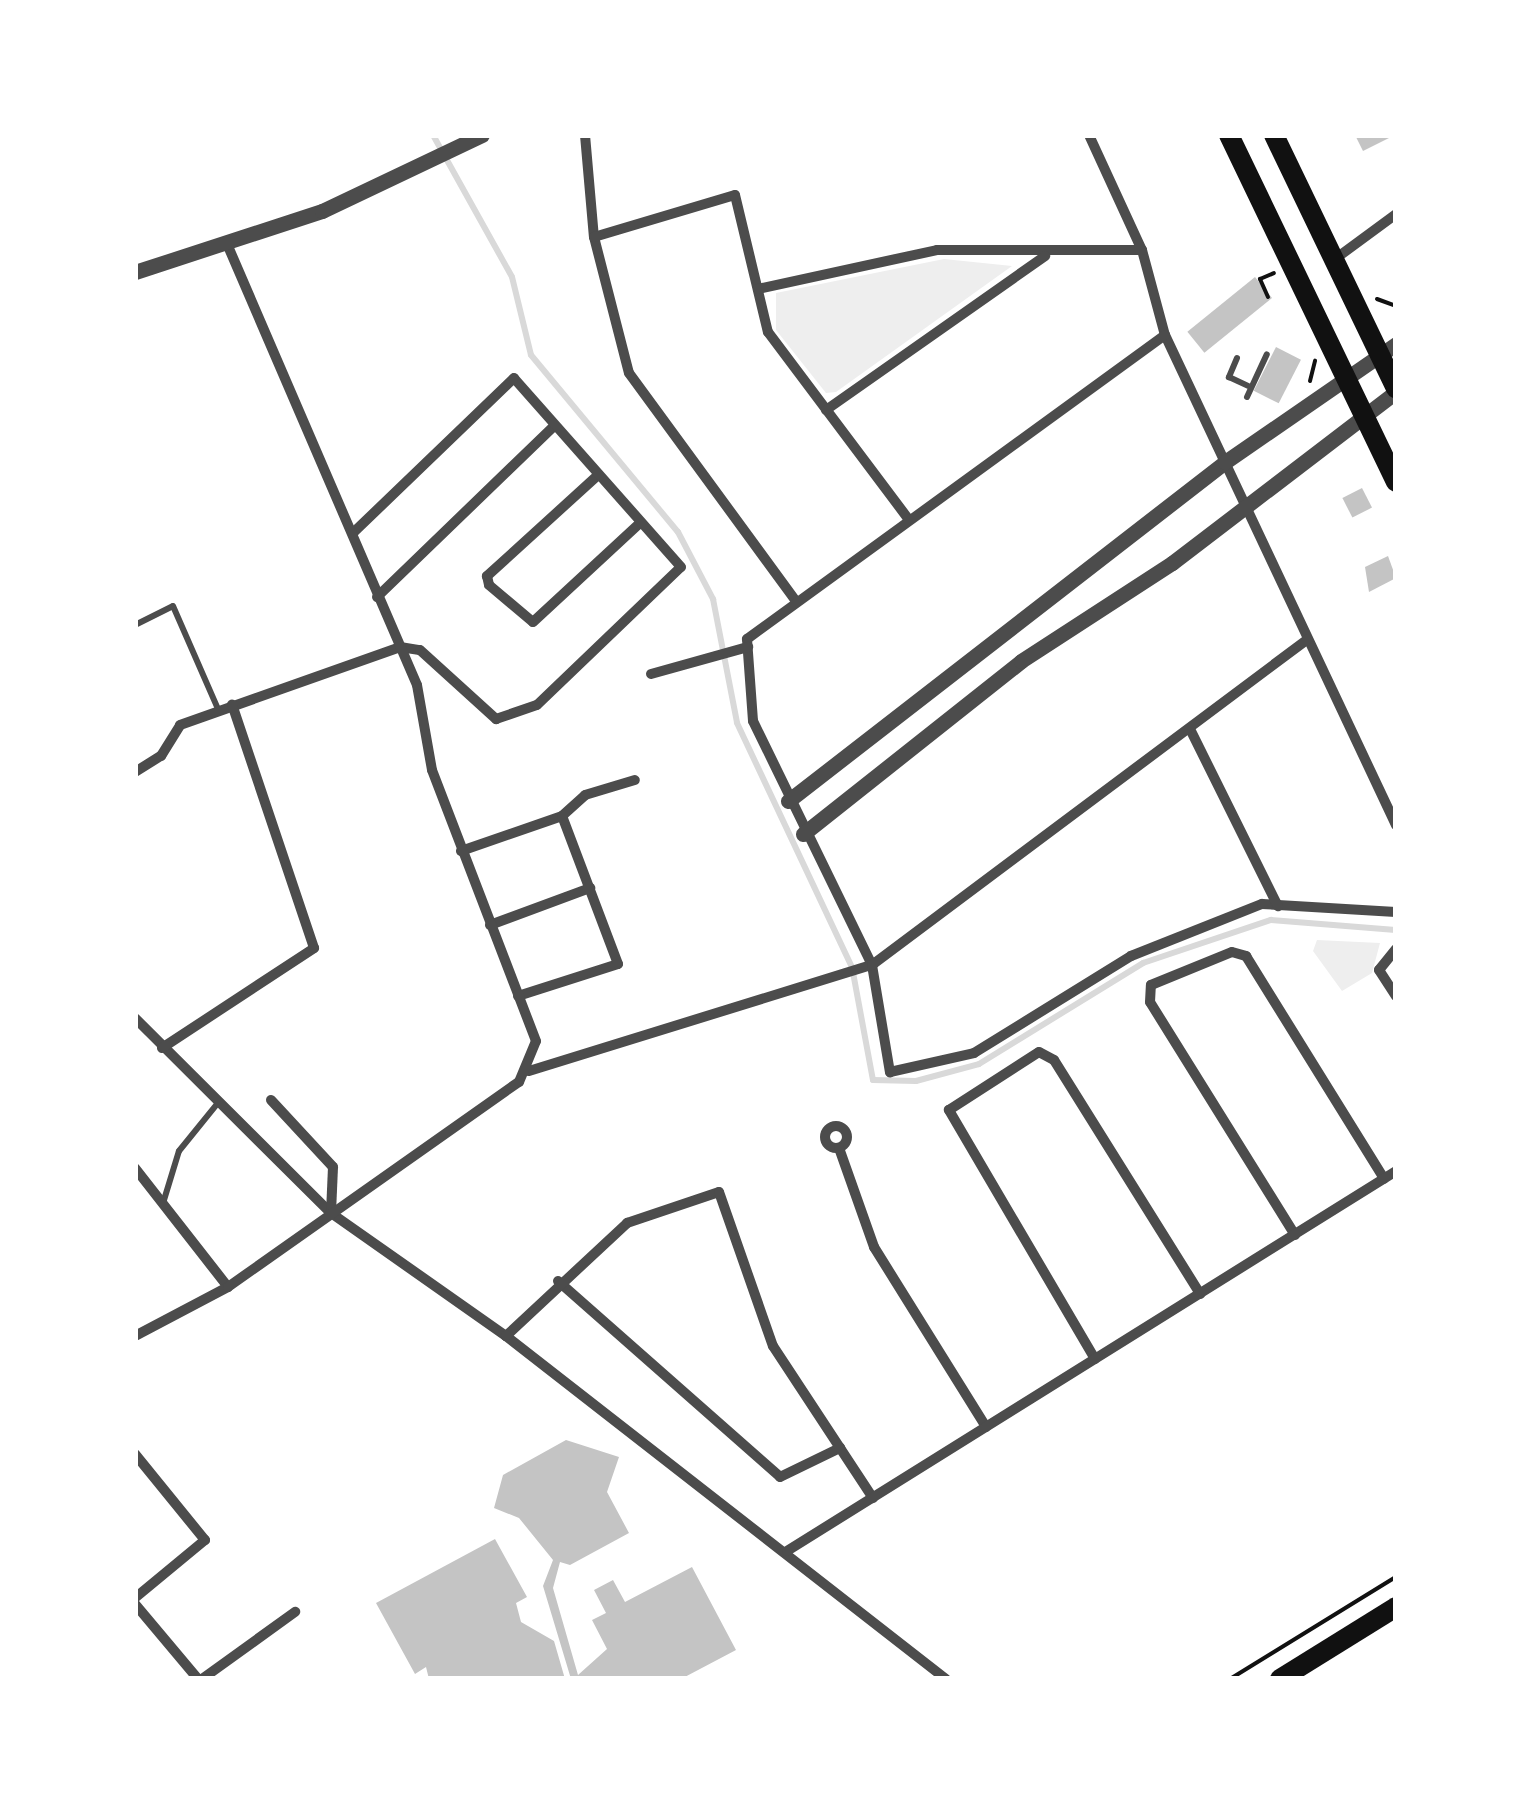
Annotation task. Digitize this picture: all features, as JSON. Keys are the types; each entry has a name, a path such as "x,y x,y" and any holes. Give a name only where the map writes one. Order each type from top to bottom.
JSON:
{"main road":[{"path":"1230,135 1396,482"},
{"path":"1274,135 1334,260 1388,349 1396,390"},
{"path":"1280,1679 1396,1608"}],"street":[{"path":"135,272 322,212 482,135"},
{"path":"585,135 594,237 629,373 796,601"},
{"path":"1089,135 1142,250 1164,334 1396,825"},
{"path":"594,237 735,195 768,332 908,520"},
{"path":"1334,260 1396,214"},
{"path":"226,242 400,646 461,852 536,1041 526,1072"},
{"path":"758,289 937,250 1046,256 1142,250"},
{"path":"826,410 1046,256"},
{"path":"651,674 748,647 796,601 1164,334"},
{"path":"788,801 1225,462 1388,349"},
{"path":"135,772 161,756 180,725 400,646 420,650 496,719 537,705 681,567 596,476 514,378 354,532"},
{"path":"803,834 1021,660 1245,504 1396,390"},
{"path":"377,597 554,426"},
{"path":"596,476 487,576 523,622 640,523"},
{"path":"135,1336 228,1288 526,1072 872,965 1308,639"},
{"path":"748,647 753,721 803,834 872,965 890,1072 913,1072 974,1053 1131,956 1278,906 1396,912"},
{"path":"162,1048 314,948 232,704"},
{"path":"1190,730 1278,906"},
{"path":"461,852 562,816 585,796 635,780"},
{"path":"518,996 618,964 562,816"},
{"path":"490,925 590,888"},
{"path":"1396,949 1380,970 1396,996"},
{"path":"1295,1235 1150,1002 1152,985 1232,952 1246,956 1384,1179"},
{"path":"135,1018 217,1104 331,1213 506,1336 787,1551 946,1679"},
{"path":"1095,1359 949,1110 1038,1052 1054,1060 1200,1294"},
{"path":"271,1100 333,1166 331,1213"},
{"path":"840,1148 874,1246 986,1427"},
{"path":"135,1168 164,1200 228,1288"},
{"path":"787,1551 1396,1172"},
{"path":"506,1336 558,1282 628,1223 719,1192 773,1346 873,1498"},
{"path":"558,1282 780,1477 840,1448"},
{"path":"135,1454 205,1540 135,1601 200,1679 295,1612"}],"lane":[{"path":"1246,397 1248,386 1267,354"},
{"path":"1237,358 1228,376 1248,386"},
{"path":"135,625 173,606 218,709"},
{"path":"164,1200 179,1151 217,1104"}],"path":[{"path":"1279,282 1272,274 1260,279 1269,297 1279,293"},
{"path":"1306,340 1315,358 1308,388"},
{"path":"1230,1679 1396,1576"}],"shaded area":[{"path":"944,259 1012,266 836,392 826,393 776,330 776,293"},
{"path":"1317,940 1380,943 1372,973 1342,991 1313,951"}],"building":[{"path":"1355,135 1395,135 1363,151"},
{"path":"1255,277 1272,298 1204,353 1187,332"},
{"path":"1276,347 1301,360 1279,403 1254,391"},
{"path":"1362,488 1372,508 1352,518 1342,498"},
{"path":"1388,556 1396,578 1369,592 1365,567"},
{"path":"566,1440 619,1457 607,1492 629,1533 570,1565 560,1562 553,1588 578,1675 607,1649 592,1620 606,1613 594,1590 613,1580 625,1602 692,1567 736,1650 681,1679 571,1679 543,1586 553,1560 519,1518 494,1508 503,1475"},
{"path":"495,1539 527,1597 516,1603 521,1622 554,1641 565,1679 429,1679 426,1667 415,1674 376,1603"}],"waterway":[{"path":"433,135 512,277 531,355 678,532 713,599 737,723 852,967 873,1080 916,1081 979,1064 1143,963 1271,920 1396,930"}]}
